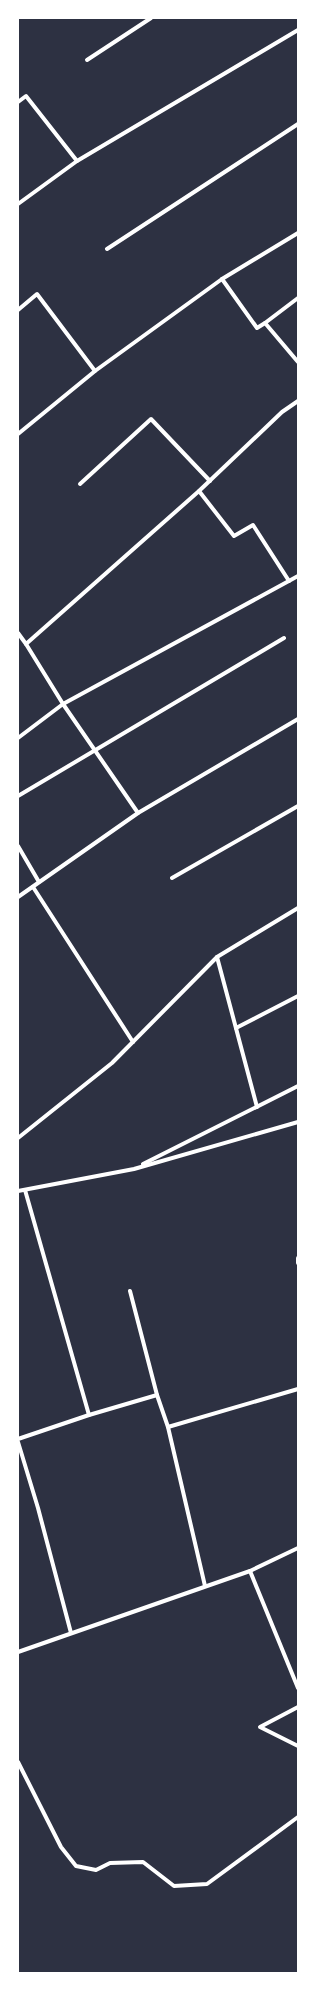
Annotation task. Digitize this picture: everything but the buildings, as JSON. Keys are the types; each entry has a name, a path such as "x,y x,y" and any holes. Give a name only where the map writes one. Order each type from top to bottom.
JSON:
{"street":[{"path":"87,60 151,18"},
{"path":"18,204 77,161 298,30"},
{"path":"18,102 26,96 77,161"},
{"path":"107,249 298,124"},
{"path":"18,434 95,371 222,280 298,233"},
{"path":"222,280 257,328 298,298"},
{"path":"18,310 37,294 95,371"},
{"path":"265,323 298,362"},
{"path":"26,644 199,491 282,412 298,401"},
{"path":"80,484 151,419 210,481"},
{"path":"199,491 234,536 253,525 289,581"},
{"path":"18,738 63,704 298,576"},
{"path":"18,633 63,704 138,813"},
{"path":"18,796 284,638"},
{"path":"18,897 138,813 298,719"},
{"path":"172,878 298,806"},
{"path":"18,846 40,882"},
{"path":"33,887 133,1042"},
{"path":"18,1138 112,1064 217,957 298,908"},
{"path":"217,957 256,1107"},
{"path":"236,1028 298,996"},
{"path":"134,1168 298,1086"},
{"path":"18,1191 134,1168 298,1122"},
{"path":"24,1190 89,1415"},
{"path":"298,1258 298,1263"},
{"path":"130,1291 157,1395 168,1427 205,1586"},
{"path":"168,1427 298,1389"},
{"path":"18,1439 89,1415 157,1395"},
{"path":"18,1442 38,1508 71,1633"},
{"path":"18,1652 250,1571 298,1548"},
{"path":"250,1571 298,1688"},
{"path":"298,1707 260,1727 298,1746"},
{"path":"18,1762 61,1847 76,1866 96,1870 110,1863 143,1862 174,1886 207,1884 298,1817"}]}
